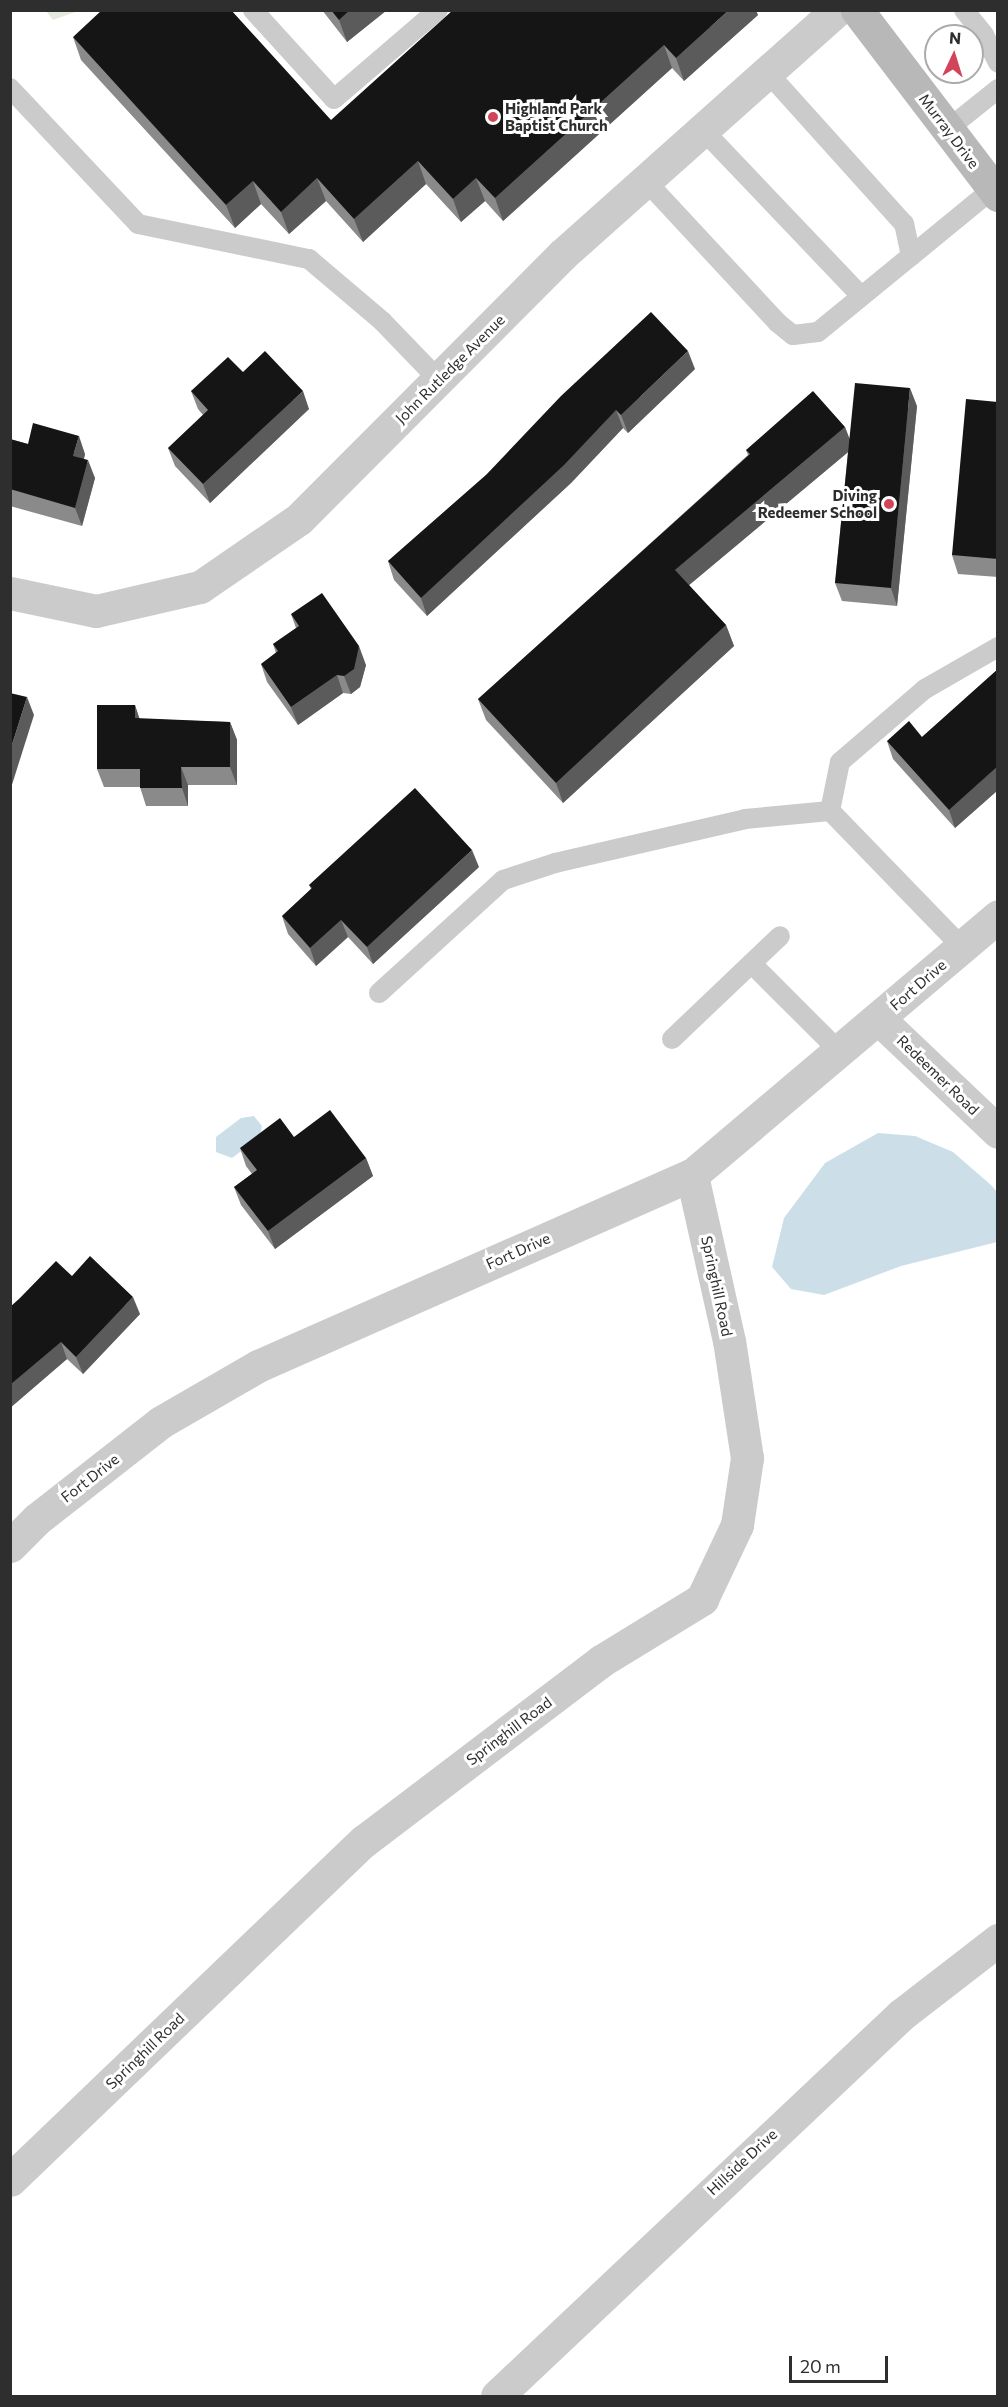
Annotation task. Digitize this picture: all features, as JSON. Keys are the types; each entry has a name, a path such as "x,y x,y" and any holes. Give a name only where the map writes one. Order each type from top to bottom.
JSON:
{"street":[{"name":"John Rutledge Avenue","path":"10,593 96,611 200,587 298,519 440,381 562,255 837,10"},
{"name":"Murray Drive","path":"857,10 995,192"},
{"name":"Fort Drive","path":"10,1546 38,1519 162,1422 258,1366 692,1175 998,916"},
{"name":"Redeemer Road","path":"879,1019 998,1132"},
{"name":"Springhill Road","path":"10,2180 364,1841 601,1661 702,1599 737,1525 747,1458 729,1341 692,1175"},
{"name":"Hillside Drive","path":"497,2397 901,2014 998,1941"}],"lane":[{"path":"253,10 334,99 438,10"},
{"path":"964,10 984,35 998,63"},
{"path":"768,73 904,224 912,256"},
{"path":"10,88 138,224 309,259 382,321 440,381"},
{"path":"948,129 998,89"},
{"path":"703,130 861,296"},
{"path":"646,181 778,323 793,335 818,332 995,192"},
{"path":"830,811 840,762 925,689 998,646"},
{"path":"830,811 962,946"},
{"path":"379,993 503,880 555,863 745,819 830,811"},
{"path":"672,1039 780,936"},
{"path":"752,964 840,1052"}],"shaded area":[{"path":"46,11 78,11 53,20"},
{"path":"254,1116 262,1126 260,1137 232,1158 216,1152 216,1137 241,1118"},
{"path":"878,1133 915,1136 953,1152 991,1185 997,1192 997,1242 901,1266 824,1295 791,1289 772,1267 784,1218 825,1163"}],"building":[{"name":"Highland Park Baptist Church","path":"102,10 231,10 331,120 453,10 729,10 676,58 664,45 495,198 476,178 453,199 418,161 354,219 317,178 281,212 253,181 226,205 73,37"},
{"path":"331,10 350,10 339,20"},
{"path":"651,312 688,351 621,415 616,410 564,465 421,598 388,561 486,475 561,396"},
{"path":"265,351 303,391 203,484 168,448 208,410 191,391 228,357 243,372"},
{"path":"855,383 910,388 891,588 835,583"},
{"path":"813,391 845,427 675,570 726,625 556,783 478,699 750,454 746,450"},
{"path":"966,399 998,402 998,559 952,555"},
{"path":"33,423 79,436 73,456 88,460 75,508 10,489 10,439 28,444"},
{"path":"322,593 359,646 354,669 344,676 337,675 291,707 261,664 278,651 273,644 299,626 291,614"},
{"path":"998,669 998,766 949,810 887,741 909,721 922,737"},
{"path":"10,693 27,697 10,751"},
{"path":"97,705 135,705 135,718 230,722 230,767 181,767 182,788 140,788 140,769 97,769"},
{"path":"415,788 472,850 367,947 341,920 310,948 282,916 312,888 309,885"},
{"path":"330,1110 366,1158 268,1231 234,1187 257,1170 240,1148 280,1118 294,1137"},
{"path":"90,1256 133,1297 76,1357 61,1342 10,1385 10,1307 56,1261 72,1276"}],"place":[{"name":"Highland Park Baptist Church","path":"493,117"},
{"name":"Diving Redeemer School","path":"889,504"}]}
